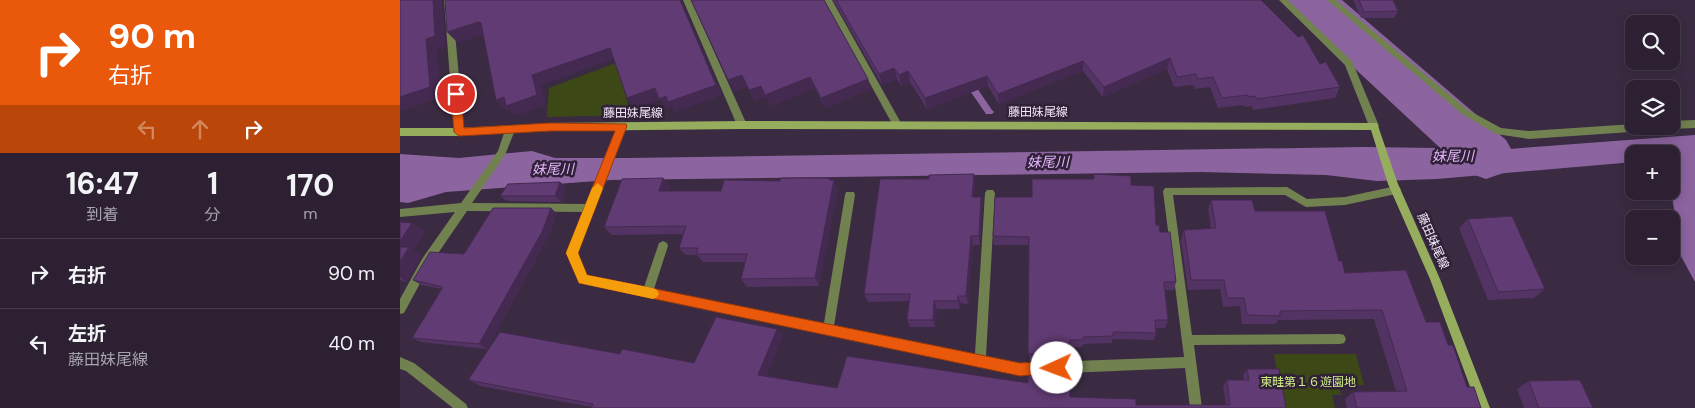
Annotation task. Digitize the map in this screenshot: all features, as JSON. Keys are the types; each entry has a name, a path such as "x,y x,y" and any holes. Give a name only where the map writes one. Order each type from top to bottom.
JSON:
{"main road":[{"name":"藤田妹尾線","path":"400,132 459,132 550,127 622,126 1374,126 1395,187 1435,279 1484,408"}],"street":[{"path":"448,0 459,132"},
{"path":"686,0 742,126"},
{"path":"828,0 898,126"},
{"path":"1283,0 1350,63 1374,126"},
{"path":"1331,0 1465,112 1499,131 1529,135 1625,128"},
{"path":"1680,125 1695,124"},
{"path":"622,126 572,253 583,279 1020,369 1189,362"},
{"path":"400,310 426,262 502,152 510,130"},
{"path":"1196,408 1168,191 1287,191 1306,203 1345,201 1395,187"},
{"path":"980,360 990,193"},
{"path":"828,330 850,195"},
{"path":"400,213 467,205 590,208"},
{"path":"648,292 663,246"},
{"path":"1186,340 1340,339"},
{"path":"400,363 410,368 462,408"}],"green space":[{"path":"616,63 631,115 547,117 549,88"},
{"name":"東畦第１６遊園地","path":"1274,354 1356,354 1364,385 1339,385 1341,395 1332,395 1335,408 1283,408"}],"water":[{"name":"妹尾川","path":"1695,135 1695,282 1680,254 1680,210 1674,210 1673,200 1680,200 1680,145 1625,145 1625,163 1437,179 1377,181 1326,175 1201,172 611,180 446,192 408,203 400,202 400,154 459,158 532,151 555,158 628,158 1363,147 1509,149"}],"building":[{"path":"400,0 433,0 435,36 426,39 430,87 400,97"},
{"path":"445,0 680,0 716,85 668,102 666,96 659,99 655,88 627,98 610,48 532,75 537,95 506,106 504,97 496,100 481,23 478,22 447,32"},
{"path":"691,0 824,0 868,79 821,98 810,77 765,95 761,86 749,90 742,75 728,80"},
{"path":"836,0 1261,0 1298,37 1303,35 1320,64 1326,62 1340,87 1257,99 1255,96 1248,97 1248,95 1222,98 1213,77 1198,79 1196,74 1177,77 1170,58 1104,87 1083,61 998,94 987,76 925,98 908,71 899,75 894,68 879,74"},
{"path":"1359,0 1393,0 1398,11 1364,12"},
{"path":"974,174 972,197 981,197 979,236 971,236 966,296 958,296 958,301 934,301 933,320 907,320 910,294 864,294 880,179 929,179 929,175"},
{"path":"1094,174 1131,176 1131,185 1154,186 1156,225 1159,225 1160,232 1170,232 1176,282 1164,282 1168,320 1155,320 1156,333 1113,332 1113,336 1083,337 1083,340 1070,340 1070,352 1028,354 1029,237 993,236 995,197 1032,197 1032,179 1094,179"},
{"path":"663,178 659,191 721,191 724,180 780,181 781,178 829,178 829,180 834,180 815,278 741,279 747,254 696,254 698,248 679,248 686,226 604,227 622,179"},
{"path":"560,182 555,196 500,196 508,184"},
{"path":"1211,200 1252,200 1255,211 1325,211 1339,261 1342,261 1345,273 1406,270 1426,322 1440,322 1448,345 1453,345 1467,387 1474,387 1481,408 1357,408 1353,392 1407,391 1382,310 1280,311 1280,316 1247,315 1244,298 1227,298 1224,280 1191,280 1184,230 1216,228"},
{"path":"493,208 551,208 542,232 479,344 412,338 443,287 413,280 430,252 464,254"},
{"path":"1512,216 1545,289 1498,292 1468,219"},
{"path":"400,222 412,223 400,241"},
{"path":"400,247 409,247 400,262"},
{"path":"716,317 777,329 758,375 837,388 847,356 1028,383 1028,370 1070,369 1070,397 1136,399 1136,405 1230,405 1227,380 1249,380 1247,369 1279,369 1286,408 591,408 593,404 468,380 500,332 620,354 622,349 694,363"},
{"path":"1580,380 1593,408 1539,408 1529,381"}],"waterway":[{"path":"1311,0 1486,156"},
{"path":"967,80 989,112"}],"slow traffic":[{"path":"598,188 572,253 583,279 653,294"}],"route":[{"path":"456,94 459,132 550,127 622,126 572,253 583,279 1020,369 1057,368"}]}
